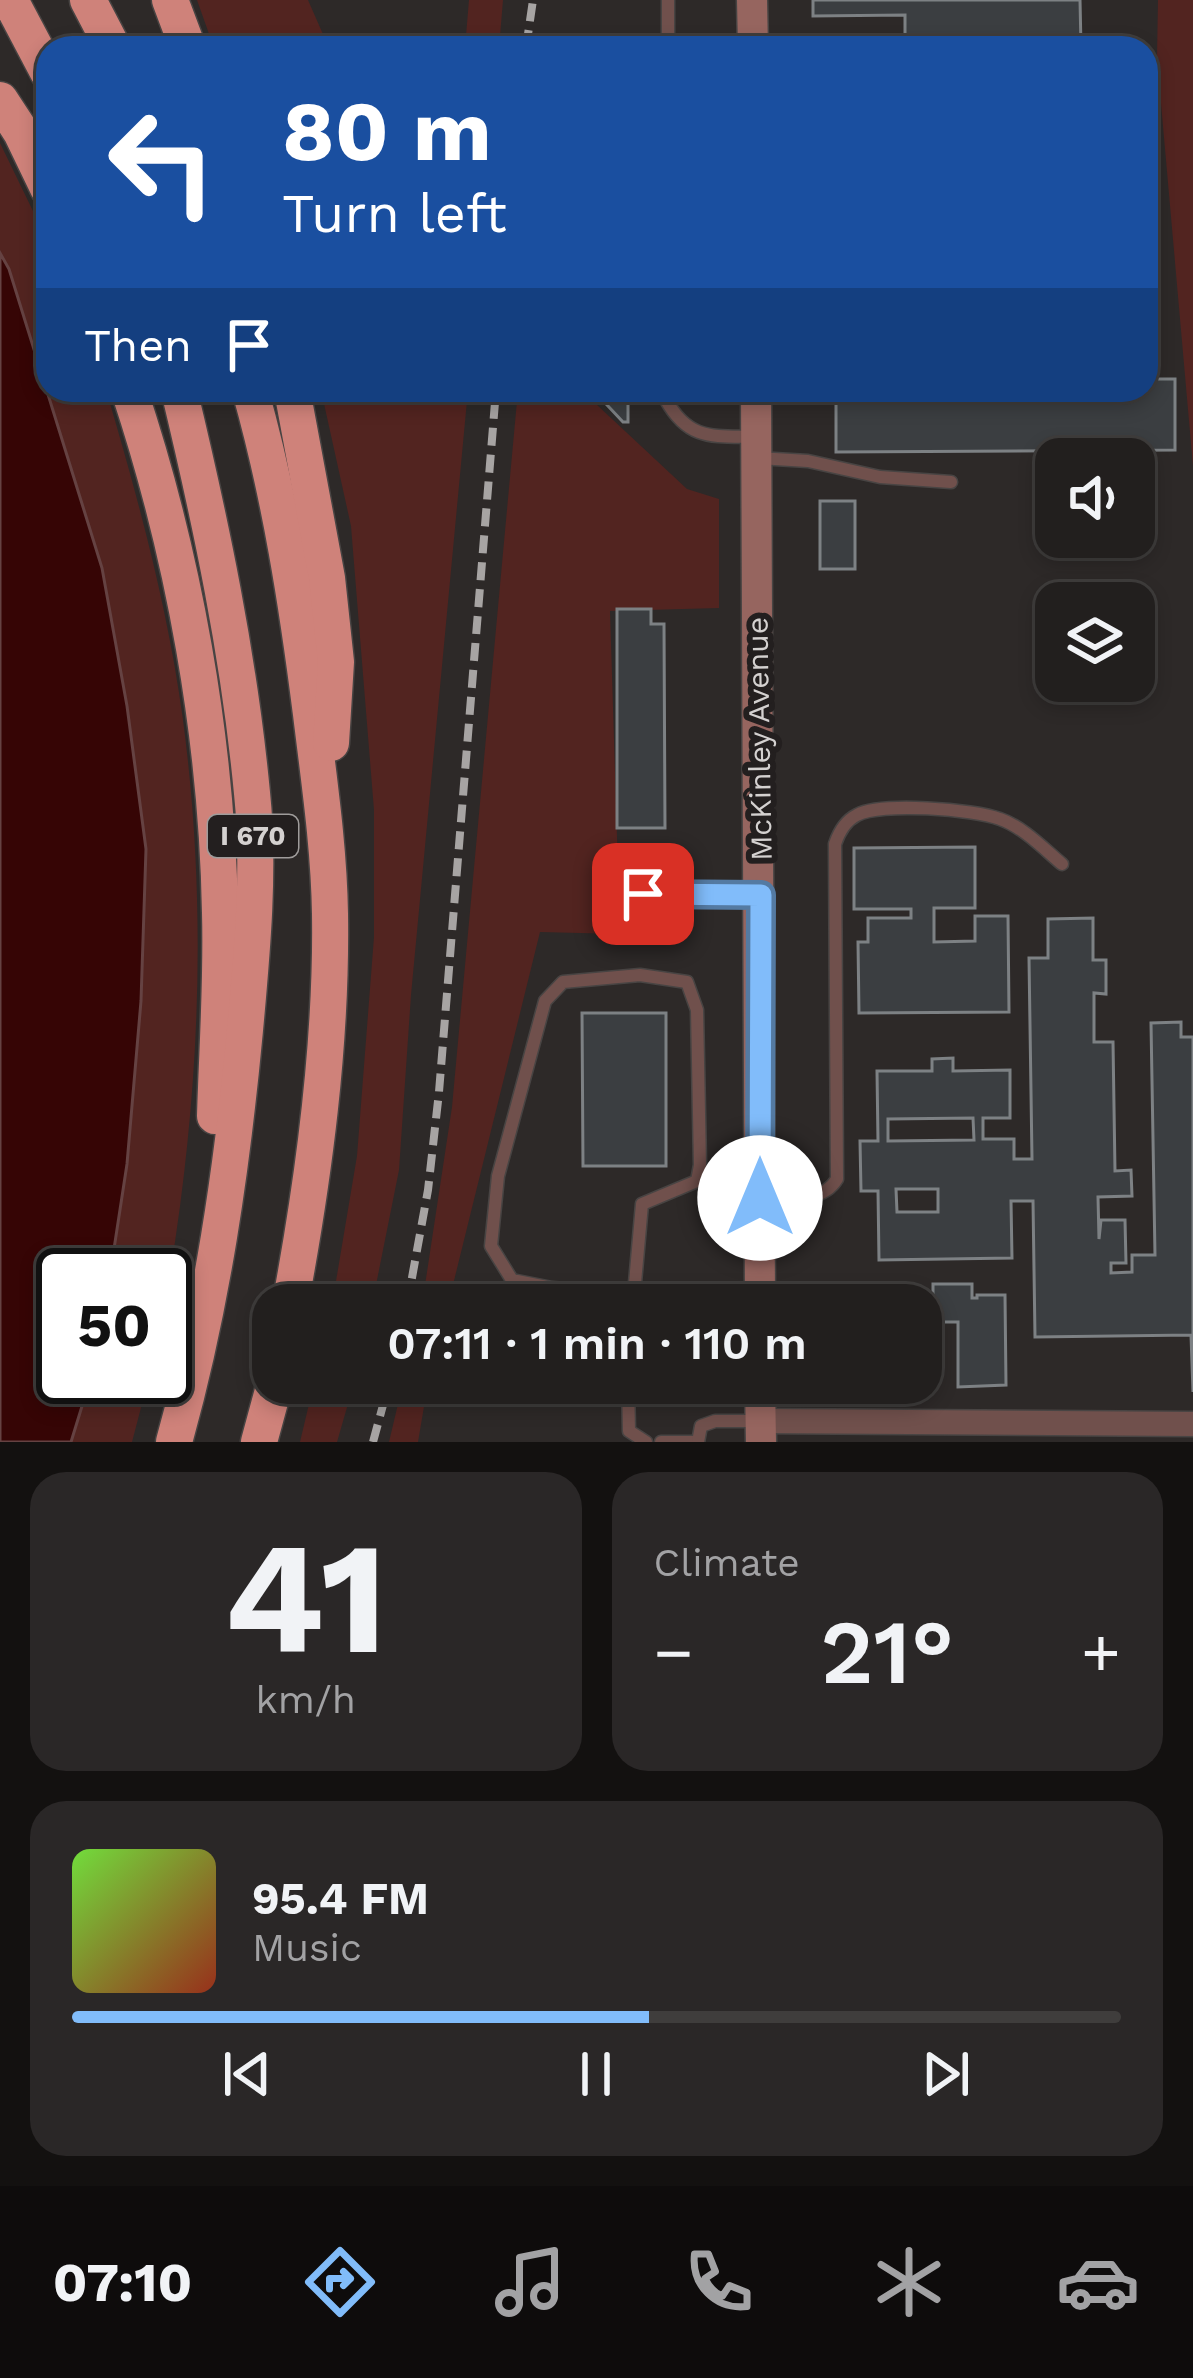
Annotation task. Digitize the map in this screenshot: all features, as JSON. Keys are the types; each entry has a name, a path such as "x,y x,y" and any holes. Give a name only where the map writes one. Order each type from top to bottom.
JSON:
{"highway":[{"path":"10,0 36,49"},
{"path":"88,0 107,36"},
{"path":"170,0 184,36"},
{"path":"0,100 36,163"},
{"path":"133,402 156,471 181,578 206,736 220,912 212,1287"},
{"name":"I 670","path":"174,1442 212,1287 236,1124 252,958 253,797 221,567 182,402"},
{"name":"I 670","path":"253,402 285,538 326,830 330,914 323,1065 294,1284"},
{"path":"294,402 324,557 336,662 326,830"},
{"path":"259,1442 269,1404"}],"main road":[{"path":"752,0 753,36"},
{"name":"McKinley Avenue","path":"756,402 760,1284"}],"street":[{"path":"760,1432 1193,1424"}],"lane":[{"path":"668,0 668,36"},
{"path":"667,402 694,432 880,477 952,482"},
{"path":"760,1198 814,1197 837,1179 835,844 839,830 856,815 875,809 970,812 1000,819 1028,835 1061,864"},
{"path":"643,894 761,895"},
{"path":"640,975 687,982 697,1010 697,1180 642,1204 634,1299 512,1280 491,1246 498,1177 523,1072 545,1001 562,982 640,975"},
{"path":"628,1404 629,1431 646,1442"},
{"path":"661,1442 698,1442 701,1426 715,1421 760,1432"}],"shaded area":[{"path":"197,0 308,0 324,36 210,36"},
{"path":"469,0 503,0 500,36 466,36"},
{"path":"1158,0 1193,0 1193,466 1158,69"},
{"path":"0,143 36,217 36,356 0,253"},
{"path":"0,253 36,356 36,402 50,402 102,568 146,849 141,1001 127,1164 114,1248 36,1248 36,1404 83,1404 71,1442 0,1442"},
{"path":"50,402 109,402 151,554 183,720 198,940 192,1086 174,1248 114,1248 127,1164 141,1001 146,849 102,568"},
{"path":"324,402 467,402 399,1170 376,1284 336,1284 357,1156 374,937 374,810 351,526"},
{"path":"517,402 594,402 687,489 719,499 719,608 610,611 620,934 540,932 453,1284 425,1284 452,1107"},
{"path":"83,1404 142,1404 132,1442 71,1442"},
{"path":"309,1404 348,1404 337,1442 300,1442"},
{"path":"398,1404 424,1404 418,1442 389,1442"}],"building":[{"path":"813,0 1080,0 1081,36 905,36 905,15 813,16"},
{"path":"1158,379 1175,379 1175,450 1155,450 1155,438 1035,438 1035,451 836,452 836,402 1158,402"},
{"path":"604,402 628,402 628,422"},
{"path":"820,501 855,501 855,569 820,569"},
{"path":"617,609 651,609 651,624 664,624 665,828 617,828"},
{"path":"975,847 975,908 934,908 934,942 975,941 975,916 1008,916 1009,1012 859,1013 858,942 868,942 868,918 911,918 911,909 854,909 854,848"},
{"path":"1093,918 1093,960 1106,960 1106,994 1094,993 1094,1042 1113,1042 1115,1171 1131,1170 1132,1196 1098,1197 1099,1239 1101,1220 1125,1220 1126,1263 1111,1263 1111,1273 1132,1272 1132,1255 1155,1255 1151,1023 1181,1022 1181,1037 1193,1037 1193,1392 1191,1335 1035,1337 1033,1201 1011,1201 1012,1258 879,1260 878,1191 861,1191 860,1141 878,1141 877,1071 932,1071 932,1059 953,1058 953,1071 1010,1070 1010,1118 983,1118 983,1139 1014,1139 1014,1159 1032,1159 1029,958 1048,958 1048,919","holes":["973,1118 974,1140 888,1141 888,1119","896,1189 938,1189 938,1212 897,1212"]},
{"path":"582,1013 666,1013 666,1166 583,1166"},
{"path":"942,1284 972,1284 972,1298 1005,1295 1006,1385 958,1387 958,1322 942,1322"}],"railway":[{"path":"528,36 533,0"},
{"path":"411,1284 439,1092 495,402"},
{"path":"373,1442 383,1404"}],"route":[{"path":"643,894 761,895 760,1198"}]}
